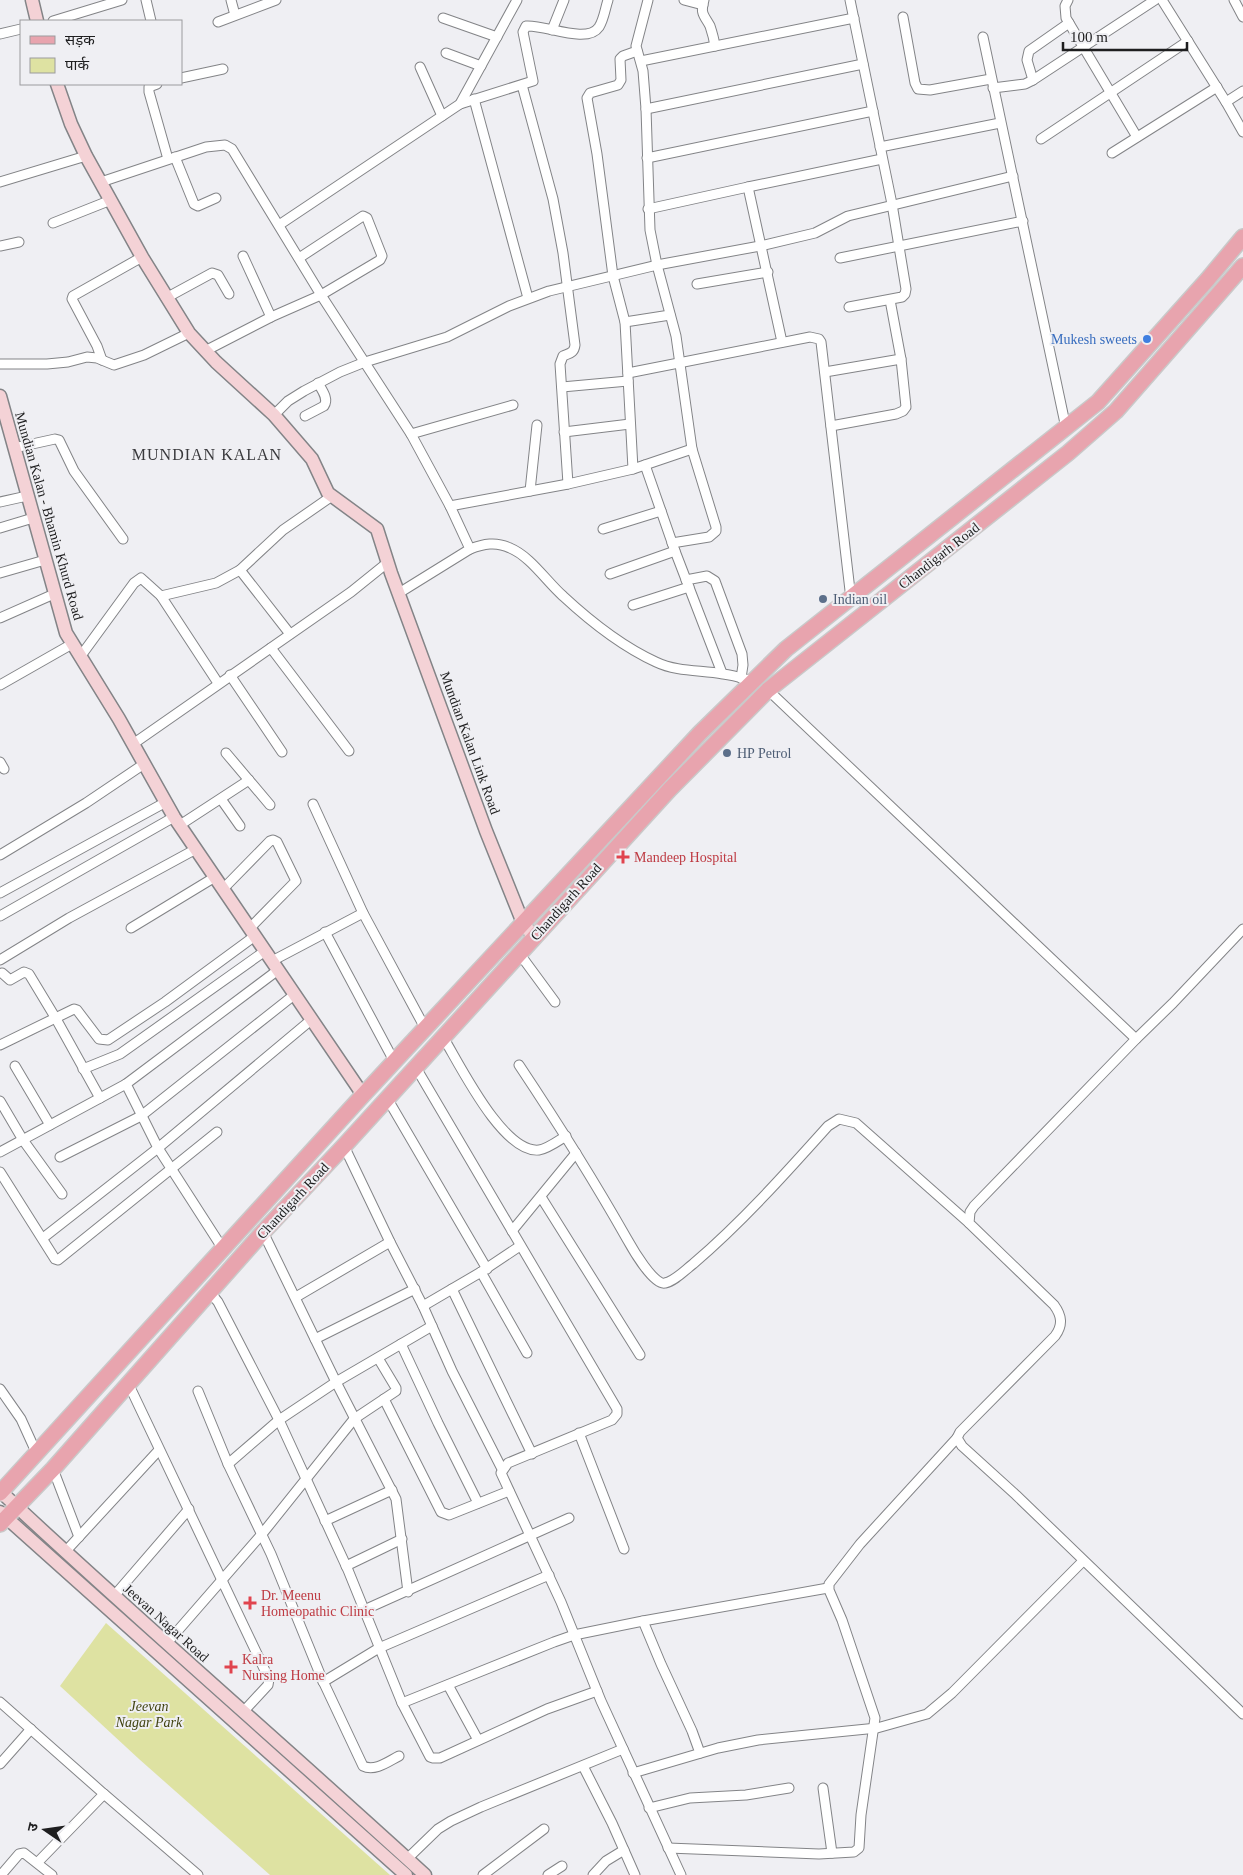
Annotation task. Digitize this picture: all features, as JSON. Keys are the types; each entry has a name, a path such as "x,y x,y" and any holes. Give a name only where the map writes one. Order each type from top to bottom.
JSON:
{"main road":[{"name":"Chandigarh Road","path":"0,1492 425,1028 700,733 747,679 851,599 1098,402 1243,237"},
{"name":"Chandigarh Road","path":"2,1518 17,1507 52,1469 263,1232 669,790 768,690 1068,453 1116,411 1243,266"}],"street":[{"path":"32,0 37,20"},
{"path":"56,20 122,0"},
{"path":"146,0 151,20"},
{"path":"231,0 235,16"},
{"path":"218,22 274,0"},
{"path":"460,104 516,0"},
{"path":"552,30 564,0"},
{"path":"279,225 460,104 474,98 532,82 534,78 523,32 524,28 530,26 578,34 588,33 598,29 608,0"},
{"path":"610,574 674,547 709,537 716,531 716,522 692,449 676,336 656,265 650,230 646,109 641,61 637,51 637,40 648,0"},
{"path":"684,0 703,2 703,17 710,26 715,46"},
{"path":"849,307 902,297 906,289 892,204 850,0"},
{"path":"1068,0 1065,12 1069,23 1137,137"},
{"path":"903,16 915,83 918,89 930,90 992,83 1025,84 1155,0"},
{"path":"1162,0 1243,132"},
{"path":"1234,0 1243,17"},
{"path":"443,18 497,37"},
{"path":"641,61 854,18"},
{"path":"1033,80 1028,60 1029,51 1069,23"},
{"path":"0,34 20,30"},
{"path":"983,37 1066,428"},
{"path":"1041,139 1188,41"},
{"path":"633,469 624,322 613,276 597,154 587,98 590,93 618,85 621,80 620,59 637,51"},
{"path":"446,53 481,66"},
{"path":"646,109 863,64"},
{"path":"420,67 442,116"},
{"path":"182,78 223,68"},
{"path":"57,85 71,124 86,156 142,258 189,333 205,351 274,414 312,460 326,490 332,496 283,530 240,570 216,583 160,596"},
{"path":"154,85 149,87 149,92 171,158 194,204 198,206 216,198"},
{"path":"522,85 553,199 576,345 572,353 560,359 568,484"},
{"path":"1112,153 1217,87"},
{"path":"1226,102 1243,91"},
{"path":"474,98 528,298"},
{"path":"647,158 872,111"},
{"path":"880,147 1000,123"},
{"path":"101,182 216,144 225,145 232,149 321,294 411,434 450,506 470,549"},
{"path":"0,182 86,156"},
{"path":"648,209 882,160"},
{"path":"274,414 288,401 318,383 365,362 446,337 528,298 568,286 656,265 760,246 827,228 844,217 1013,176"},
{"path":"748,187 782,342"},
{"path":"53,223 111,200"},
{"path":"205,351 321,294 380,260 382,252 366,218 360,216 299,258"},
{"path":"840,258 1023,221"},
{"path":"0,246 19,242"},
{"path":"243,256 271,317"},
{"path":"102,360 97,346 72,299 73,296 142,258"},
{"path":"698,284 768,272"},
{"path":"166,298 212,274 218,275 229,294"},
{"path":"831,426 896,414 906,407 901,359 890,300"},
{"path":"624,322 670,315"},
{"path":"0,364 47,364 68,362 87,357 114,365 144,356 189,333"},
{"path":"562,387 628,377 681,363 782,342 810,337 819,339 825,372 851,599"},
{"path":"825,372 901,359"},
{"path":"305,416 326,403 318,383"},
{"name":"Mundian Kalan - Bhamin Khurd Road","path":"0,396 5,431 14,448 62,624 72,644 119,719 177,821 363,1096"},
{"path":"411,434 513,405"},
{"path":"564,432 630,424"},
{"path":"530,491 538,425"},
{"path":"14,448 58,440 74,471 123,539"},
{"path":"450,506 568,484 633,469 692,449"},
{"path":"646,465 661,512 722,673"},
{"path":"0,502 27,496"},
{"name":"Mundian Kalan Link Road","path":"332,496 377,529 389,568 486,831 523,923 534,937"},
{"path":"603,529 661,512"},
{"path":"0,528 33,518"},
{"path":"399,593 470,549 488,544 510,548 533,566 562,596 595,624 642,655 657,663 680,670 722,673 747,679 742,654 715,581 707,576 633,605"},
{"path":"0,572 45,560"},
{"path":"133,744 218,683 389,568"},
{"path":"240,570 290,634"},
{"path":"80,656 138,578 143,579 160,596 218,683"},
{"path":"0,618 54,594"},
{"path":"0,685 72,644"},
{"path":"271,648 349,751"},
{"path":"230,675 282,752"},
{"path":"768,690 1136,1039"},
{"path":"226,753 270,804"},
{"path":"0,855 86,803 144,764"},
{"path":"0,916 221,799 249,780"},
{"path":"221,799 240,826"},
{"path":"0,893 166,802"},
{"path":"312,804 363,913 425,1028"},
{"path":"0,1045 72,1009 76,1009 99,1038 108,1040 165,1002 252,932 296,881 277,842 273,840 223,889"},
{"path":"0,960 69,918 196,849"},
{"path":"131,928 215,877"},
{"path":"83,1069 120,1054 271,961 363,913"},
{"path":"969,1223 970,1212 974,1206 1243,929"},
{"path":"325,932 394,1062"},
{"path":"520,953 555,1002"},
{"path":"0,1152 126,1084 271,961"},
{"path":"1,972 10,980 24,972 28,973 100,1098"},
{"path":"60,1157 141,1116 294,995"},
{"path":"43,1238 158,1148 311,1020"},
{"path":"442,1037 488,1112 515,1142 541,1150 566,1136"},
{"path":"518,1065 566,1136 637,1255 656,1281 665,1283 676,1278 719,1241 828,1126 839,1119 856,1123 969,1223 1054,1304 1060,1313 1060,1329 1055,1336 960,1432 957,1438 860,1544 831,1579 828,1588 842,1620 875,1718 860,1814 859,1848 854,1852 832,1853 731,1852 668,1848"},
{"path":"15,1066 50,1125"},
{"path":"415,1066 617,1409 617,1414 612,1420 508,1463 502,1470"},
{"path":"126,1084 158,1148 222,1249"},
{"path":"387,1098 484,1270 526,1353"},
{"path":"0,1101 23,1140 62,1194"},
{"path":"0,1172 55,1259 59,1260 217,1132"},
{"path":"344,1146 423,1306 452,1371 502,1470 502,1476 549,1575 633,1773 681,1875"},
{"path":"512,1231 576,1153"},
{"path":"541,1197 640,1355"},
{"path":"263,1232 354,1419 392,1490 397,1505 408,1592"},
{"path":"296,1297 390,1242"},
{"path":"423,1306 452,1290 520,1246"},
{"path":"315,1339 414,1289"},
{"path":"452,1290 532,1454"},
{"path":"210,1292 218,1302 280,1420 346,1566 402,1703 428,1754 433,1758 440,1758 547,1709 597,1690"},
{"path":"228,1464 280,1420 336,1382 432,1326"},
{"path":"402,1344 478,1504"},
{"path":"167,1644 262,1534 354,1419 395,1392 396,1389 378,1358"},
{"path":"128,1383 270,1681 242,1712"},
{"path":"0,1389 20,1419 36,1452"},
{"path":"198,1391 228,1464 262,1534 324,1682 363,1766 369,1768 378,1766 399,1756"},
{"path":"384,1399 441,1512 449,1515 509,1490"},
{"path":"579,1433 624,1549"},
{"path":"957,1438 962,1446 1016,1495 1243,1714"},
{"path":"65,1552 159,1450"},
{"path":"52,1469 79,1537"},
{"path":"325,1521 392,1490"},
{"name":"Jeevan Nagar Road","path":"0,1492 425,1875"},
{"path":"114,1596 189,1509"},
{"name":"Jeevan Nagar Road","path":"2,1518 406,1875"},
{"path":"364,1610 408,1592 568,1518"},
{"path":"346,1566 402,1539"},
{"path":"633,1773 700,1753 763,1739 874,1728 921,1717 933,1710 1083,1561"},
{"path":"324,1682 379,1648 549,1575"},
{"path":"402,1703 574,1635 828,1588"},
{"path":"643,1621 700,1753"},
{"path":"448,1685 478,1740"},
{"path":"0,1702 198,1875"},
{"path":"0,1764 31,1729"},
{"path":"407,1859 438,1829 451,1821 623,1749"},
{"path":"583,1766 635,1875"},
{"path":"649,1808 690,1798 746,1795 789,1788"},
{"path":"823,1788 832,1853"},
{"path":"38,1862 104,1794"},
{"path":"484,1875 544,1829"},
{"path":"593,1875 606,1861 624,1850"},
{"path":"1,1875 20,1853 26,1853 52,1875"},
{"path":"548,1875 562,1866"}],"green space":[{"name":"Jeevan Nagar Park","path":"106,1623 390,1875 270,1875 139,1759 60,1686"}],"place":[{"name":"Mukesh sweets","path":"1147,339"},
{"name":"Indian oil","path":"823,599"},
{"name":"HP Petrol","path":"727,753"},
{"name":"Mandeep Hospital","path":"623,857"},
{"name":"Dr. Meenu Homeopathic Clinic","path":"250,1603"},
{"name":"Kalra Nursing Home","path":"231,1667"}],"district":[{"name":"MUNDIAN KALAN","path":"207,454"}]}
